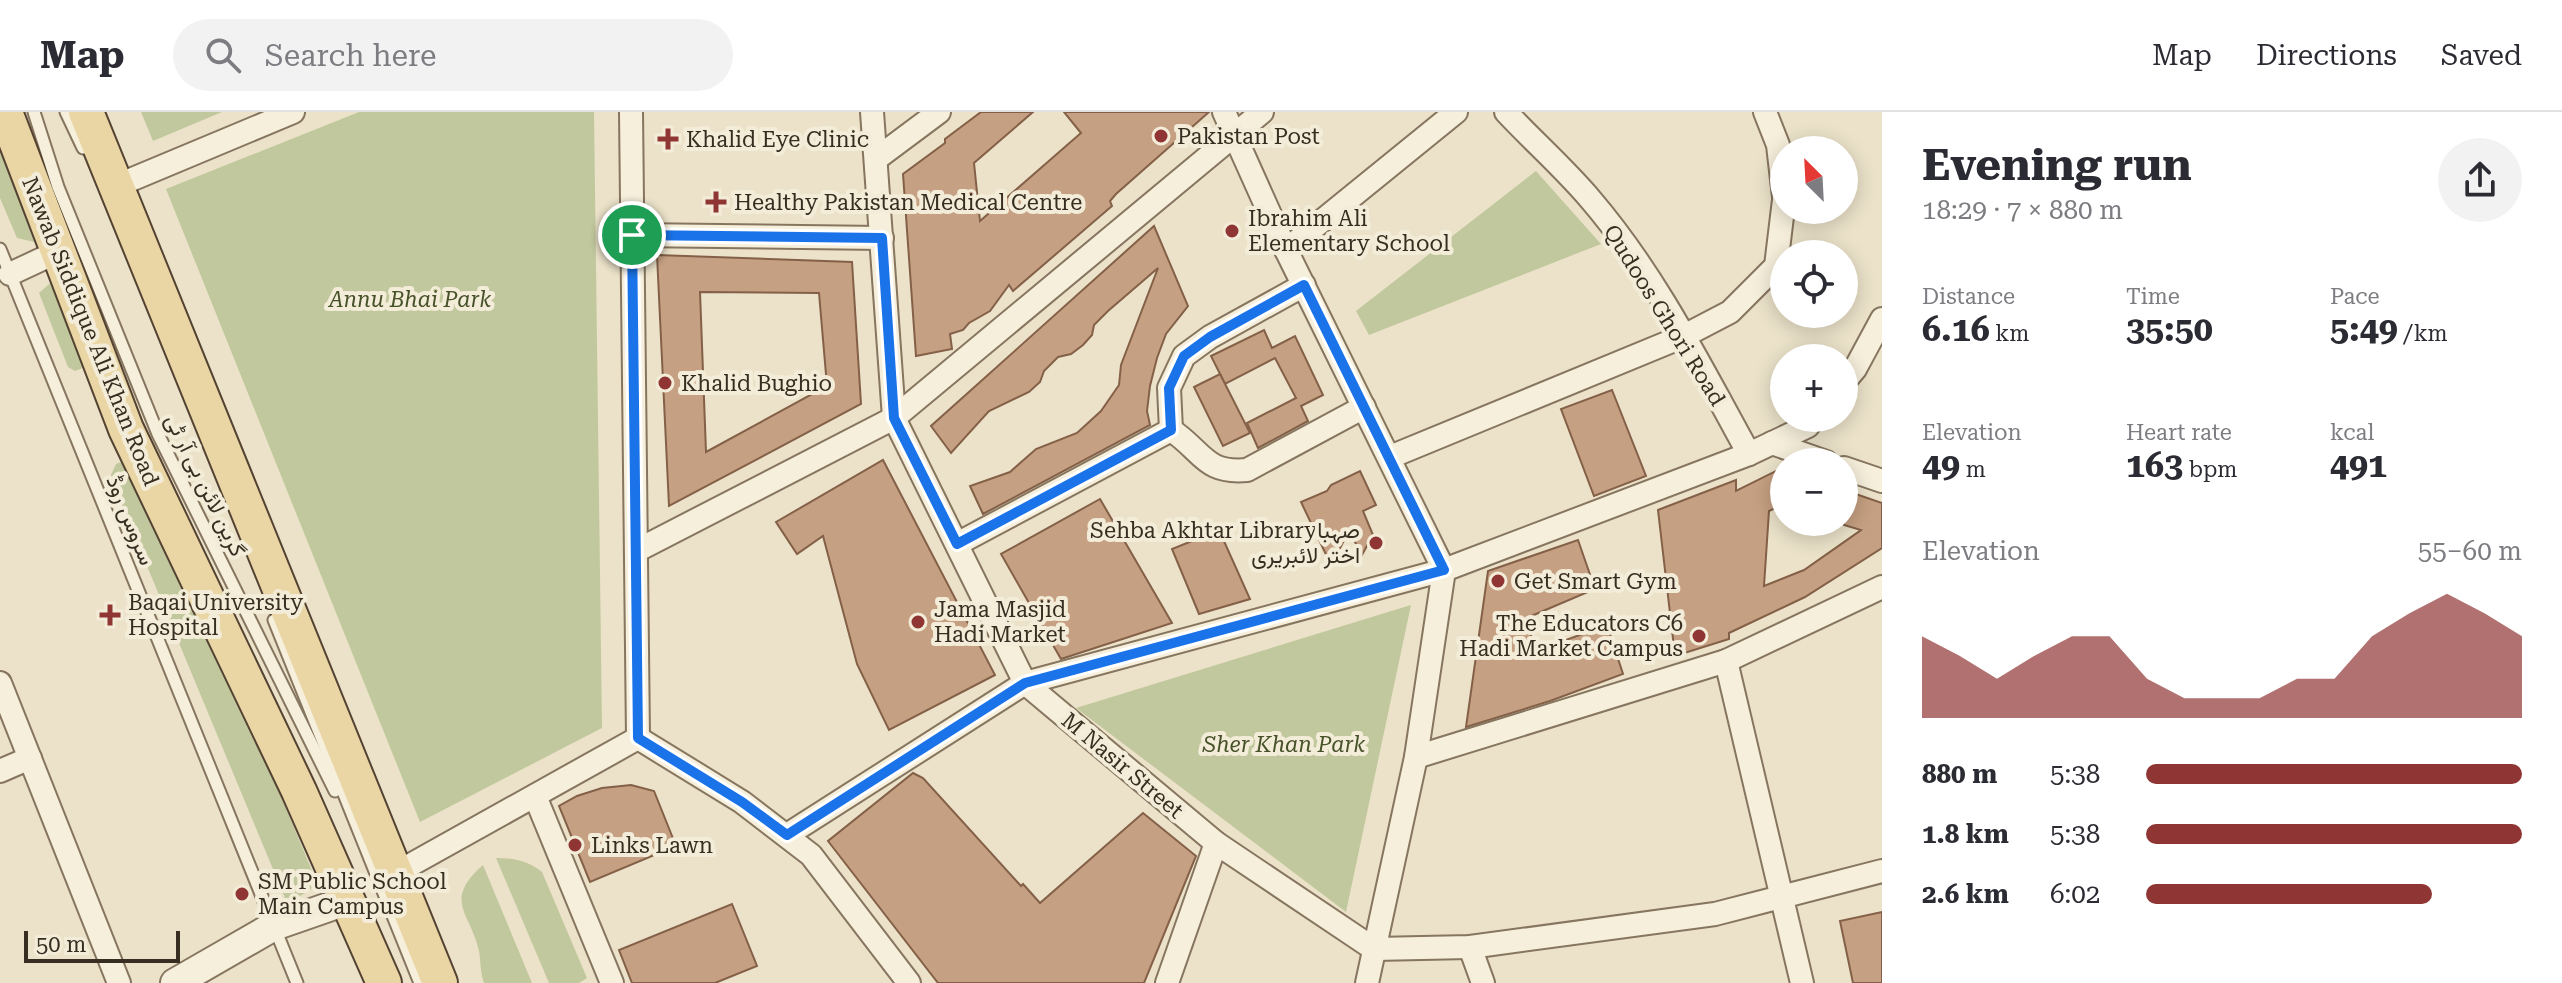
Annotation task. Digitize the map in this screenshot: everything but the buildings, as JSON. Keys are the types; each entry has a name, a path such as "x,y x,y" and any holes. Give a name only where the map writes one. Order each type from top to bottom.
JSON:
{"main road":[{"name":"Nawab Siddique Ali Khan Road","path":"5,112 126,429 299,791 384,983"},
{"path":"86,112 384,868 440,983"}],"street":[{"path":"116,186 259,118 293,112"},
{"path":"631,112 638,738"},
{"name":"M Nasir Street","path":"872,112 894,418 1025,683 1216,843 1374,949"},
{"path":"876,159 939,112"},
{"path":"1224,112 1286,250 1444,570 1416,757 1367,983"},
{"path":"636,551 894,418 1262,112"},
{"path":"1286,250 1456,112"},
{"name":"Qudoos Ghori Road","path":"1506,112 1591,199 1636,260 1684,336 1749,454"},
{"path":"1765,112 1774,136"},
{"path":"1390,457 1684,336 1730,312 1776,266 1781,224"},
{"path":"632,235 882,238"},
{"path":"10,274 57,252"},
{"path":"1171,430 1169,388 1184,356 1210,337 1304,285"},
{"path":"1858,363 1882,319"},
{"path":"1171,430 1185,439 1211,466 1228,472 1247,470 1364,407"},
{"path":"957,544 1171,430"},
{"path":"787,835 1025,683 1444,570 1749,454 1795,432"},
{"path":"1772,443 1786,448"},
{"path":"1858,473 1882,481"},
{"path":"1416,757 1726,661 1882,587"},
{"path":"1726,661 1802,983"},
{"path":"0,683 119,983"},
{"path":"384,868 535,796 638,738"},
{"path":"638,738 742,802 811,855 909,983"},
{"path":"0,771 30,758"},
{"path":"535,796 612,983"},
{"path":"1167,983 1216,843"},
{"path":"1374,949 1470,947 1715,914 1882,871"},
{"path":"175,983 274,926 346,901"},
{"path":"1470,947 1483,983"}],"lane":[{"name":"گرین لائن بی آر ٹی","path":"34,112 58,187 158,434 384,868"},
{"path":"66,112 89,161"},
{"name":"سروس روڈ","path":"0,249 297,983"},
{"name":"گرین لائن بی آر ٹی","path":"271,612 384,868 420,983"}],"green space":[{"path":"0,112 43,244 17,238 0,198"},
{"path":"141,112 222,112 153,141"},
{"name":"Annu Bhai Park","path":"359,112 594,112 602,728 420,822 166,189"},
{"path":"1536,171 1601,244 1369,335 1356,311"},
{"path":"55,279 104,360 75,371 68,367 39,293"},
{"path":"132,458 143,463 317,883 299,896 285,898 110,477 116,464"},
{"name":"Sher Khan Park","path":"1411,605 1346,912 1076,708"},
{"path":"496,858 520,861 542,872 587,978 579,983 549,983"},
{"path":"483,865 532,983 484,983 479,951 462,898 471,877"}],"place":[{"name":"Pakistan Post","path":"1161,136"},
{"name":"Khalid Eye Clinic","path":"668,139"},
{"name":"Healthy Pakistan Medical Centre","path":"716,202"},
{"name":"Ibrahim Ali Elementary School","path":"1232,231"},
{"name":"Khalid Bughio","path":"665,383"},
{"name":"Sehba Akhtar Libraryصہبا اختر لائبریری","path":"1376,543"},
{"name":"Get Smart Gym","path":"1498,581"},
{"name":"Baqai University Hospital","path":"110,615"},
{"name":"Jama Masjid Hadi Market","path":"918,622"},
{"name":"The Educators C6 Hadi Market Campus","path":"1699,636"},
{"name":"Links Lawn","path":"575,845"},
{"name":"SM Public School Main Campus","path":"242,894"}],"route":[{"path":"632,235 882,238 894,418 957,544 1171,430 1169,388 1184,356 1210,337 1304,285 1444,570 1025,683 787,835 742,802 638,738 632,235"}]}
